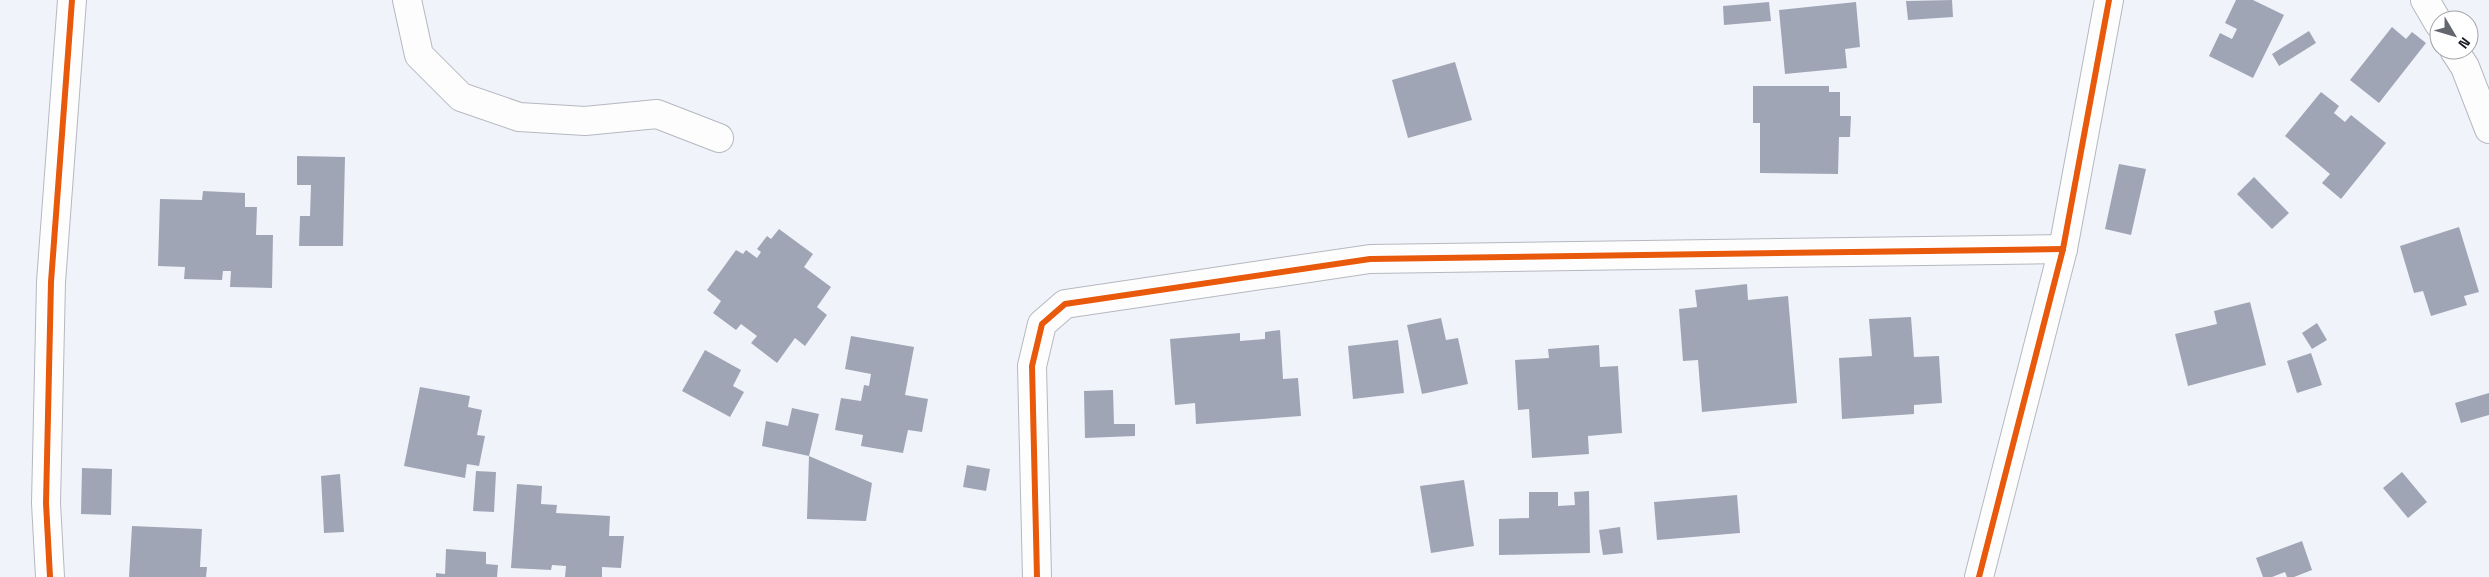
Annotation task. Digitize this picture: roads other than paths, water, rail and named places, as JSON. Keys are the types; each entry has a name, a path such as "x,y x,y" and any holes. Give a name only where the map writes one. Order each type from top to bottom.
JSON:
{"street":[{"path":"50,577 46,503 50,282 72,0"},
{"path":"407,0 419,54 461,97 519,117 586,121 658,114 719,138"},
{"path":"1979,577 2064,249 2109,0"},
{"path":"2460,60 2465,67 2489,129"},
{"path":"1037,577 1032,366 1042,324 1065,304 1370,258 2064,249"}]}
